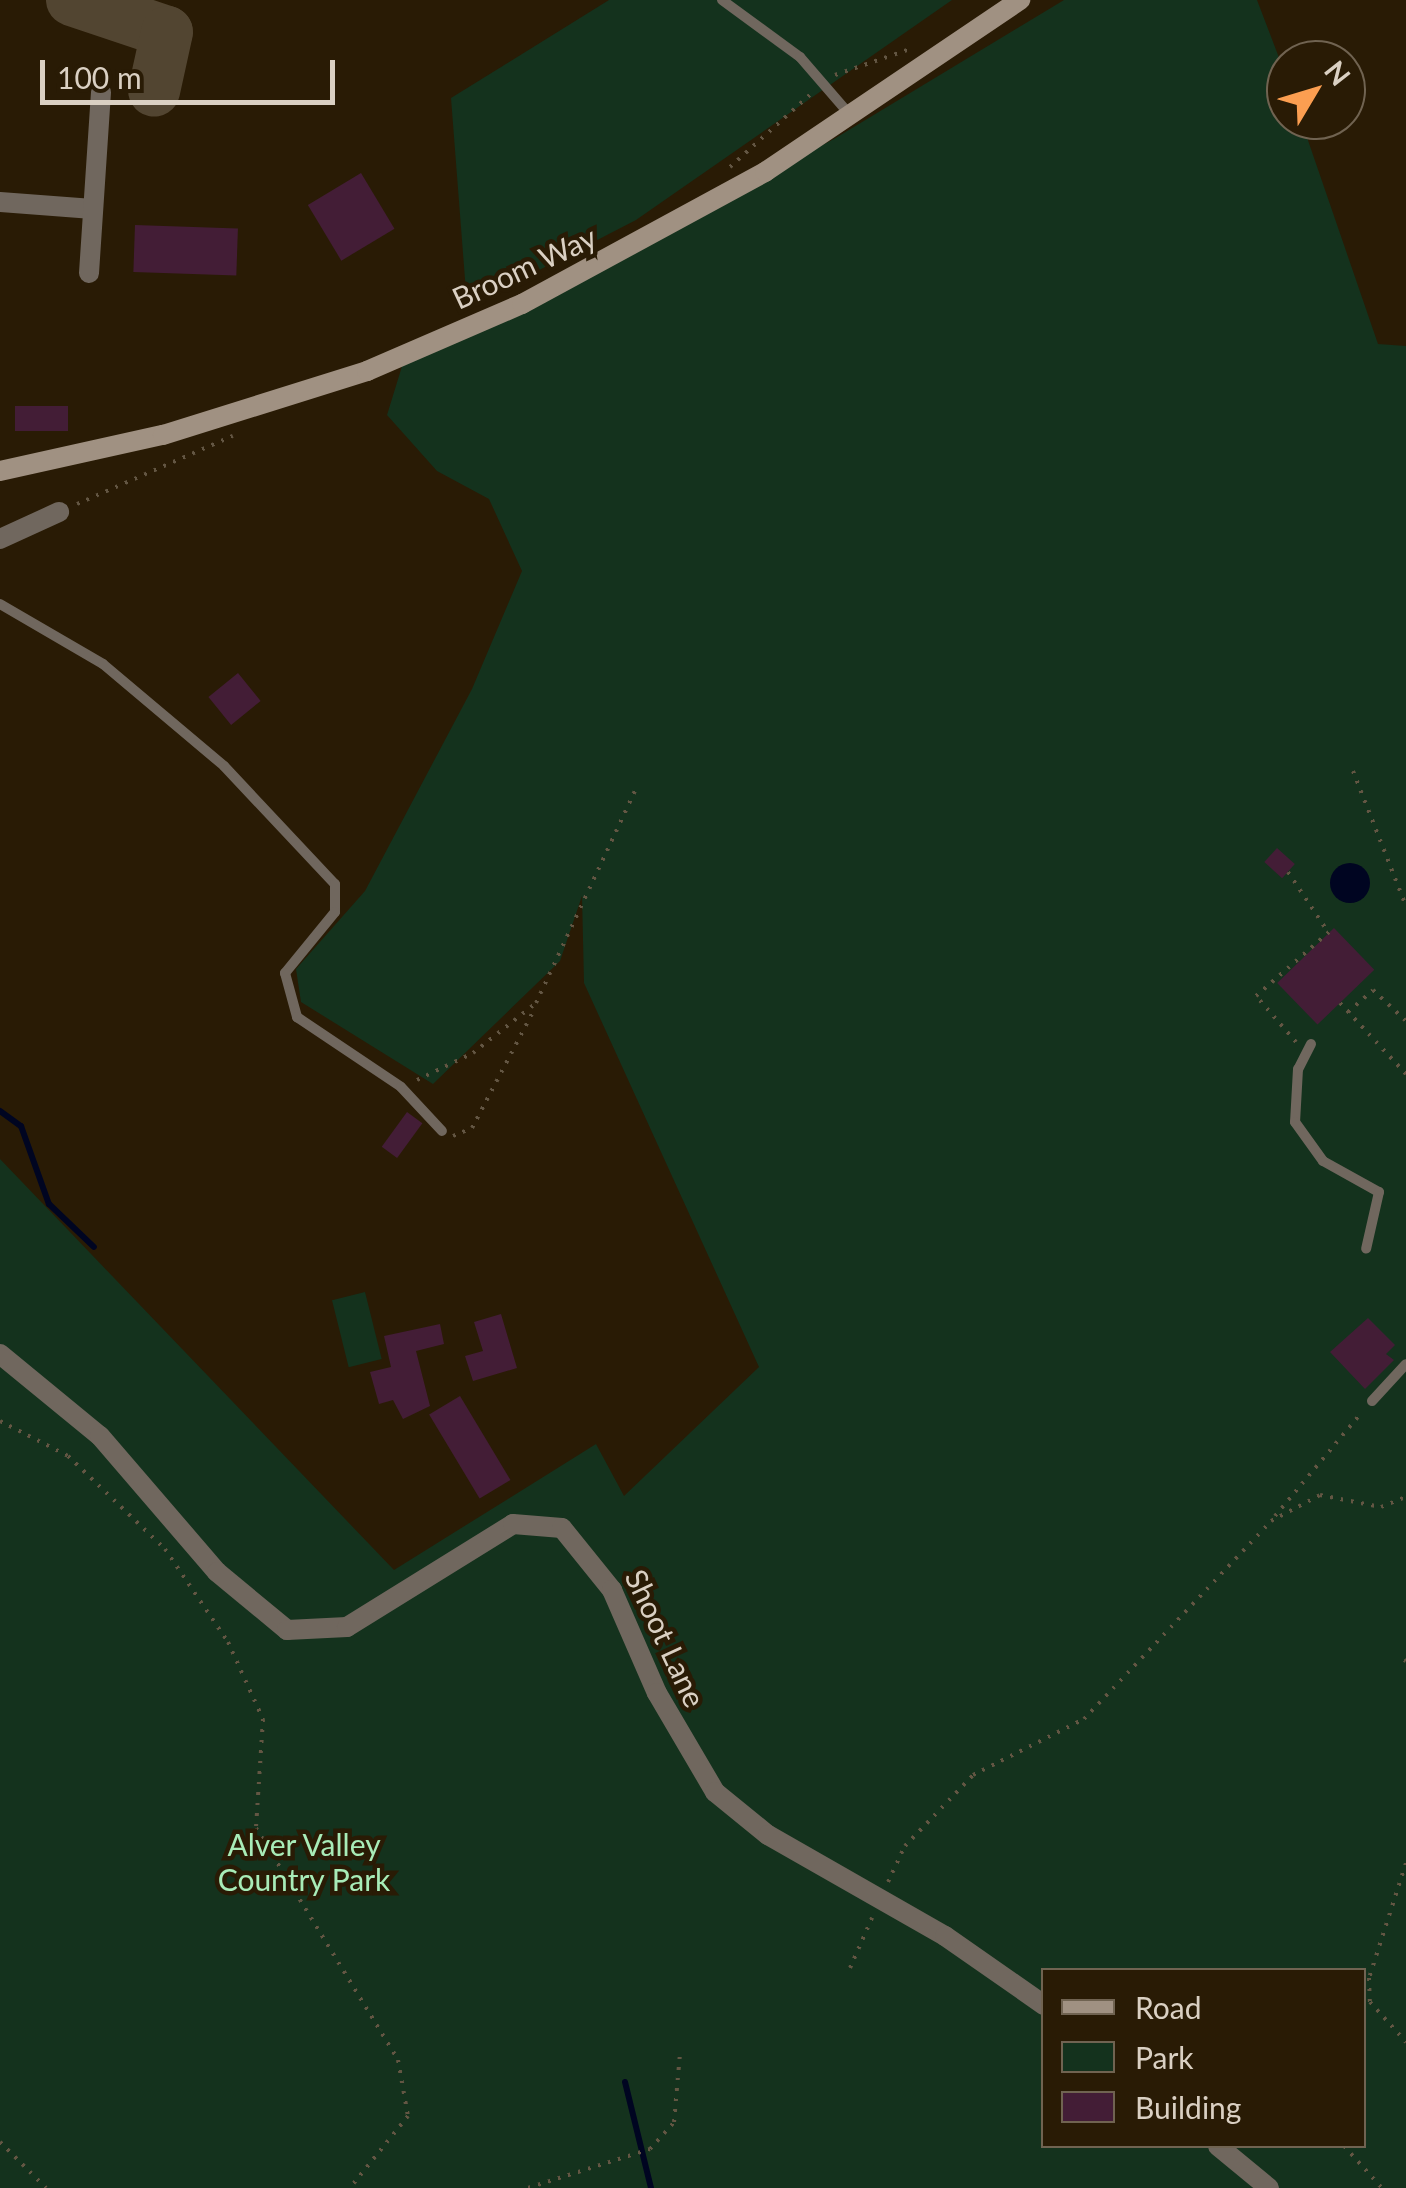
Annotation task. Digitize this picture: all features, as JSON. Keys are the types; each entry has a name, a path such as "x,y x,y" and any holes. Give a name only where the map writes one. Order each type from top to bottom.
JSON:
{"main road":[{"name":"Broom Way","path":"0,471 247,409 367,372 522,304 640,245 851,116 1020,0"}],"street":[{"path":"89,273 101,92"},
{"path":"0,202 92,209"},
{"path":"0,539 59,512"},
{"name":"Shoot Lane","path":"0,1354 100,1436 217,1572 287,1630 347,1627 513,1524 562,1528 612,1590 656,1694 716,1792 768,1835 881,1899 1041,2003"},
{"path":"1220,2148 1269,2188"}],"lane":[{"path":"722,0 824,82 851,116"},
{"path":"0,604 103,664 224,766 336,884 335,912 290,959 286,990 297,1017 398,1084 442,1131"},
{"path":"1308,1049 1295,1122 1323,1161 1379,1192 1366,1249"},
{"path":"1372,1400 1406,1364"}],"path":[{"path":"720,174 824,82 853,63 925,42"},
{"path":"59,512 227,440 249,427 247,409"},
{"path":"1352,771 1406,906"},
{"path":"442,1131 458,1139 472,1128 536,1003 636,789"},
{"path":"1288,872 1328,931 1256,996 1308,1049"},
{"path":"1348,1012 1373,990 1406,1022"},
{"path":"1340,1002 1406,1074"},
{"path":"398,1084 473,1052 536,1003"},
{"path":"850,1968 904,1846 974,1775 1084,1720 1271,1521 1372,1400"},
{"path":"0,1421 68,1456 166,1549 228,1642 263,1719 256,1828 398,2060 408,2116 350,2188"},
{"path":"1271,1521 1320,1495 1381,1506 1406,1497"},
{"path":"1406,1863 1370,1978 1370,2002 1406,2042"},
{"path":"528,2188 650,2149 674,2122 680,2053"},
{"path":"0,2142 46,2188"},
{"path":"1346,2148 1382,2188"}],"green space":[{"path":"609,0 952,0 636,220 516,282 466,292 451,98"},
{"name":"Alver Valley Country Park","path":"1064,0 1257,0 1272,40 1266,40 1266,140 1308,140 1378,344 1406,346 1406,2188 0,2188 0,1159 394,1570 596,1444 624,1496 759,1367 584,983 582,896 560,961 433,1084 301,1002 296,969 365,891 472,689 522,571 489,499 437,471 387,415 403,363 834,139"},
{"path":"365,1292 382,1359 349,1367 332,1300"}],"water":[{"path":"1350,863 1364,869 1370,883 1364,897 1350,903 1336,897 1330,883 1336,869"}],"building":[{"path":"361,173 394,229 341,261 308,205"},
{"path":"135,225 238,229 236,276 133,272"},
{"path":"15,406 68,406 68,431 15,431"},
{"path":"238,673 261,701 231,725 208,697"},
{"path":"1277,848 1295,864 1282,878 1264,862"},
{"path":"1334,928 1374,970 1317,1025 1277,983"},
{"path":"407,1112 422,1123 397,1158 382,1147"},
{"path":"501,1314 517,1368 473,1381 465,1356 483,1351 474,1322"},
{"path":"1368,1318 1395,1345 1386,1354 1394,1360 1365,1389 1330,1352"},
{"path":"440,1324 444,1344 416,1351 430,1406 403,1419 393,1400 379,1404 370,1372 391,1367 384,1336"},
{"path":"460,1396 510,1480 480,1499 429,1415"}],"waterway":[{"path":"0,1111 21,1126 49,1204 94,1247"},
{"path":"625,2082 651,2188"}],"taxiway":[{"path":"72,0 167,32 154,91"}]}
